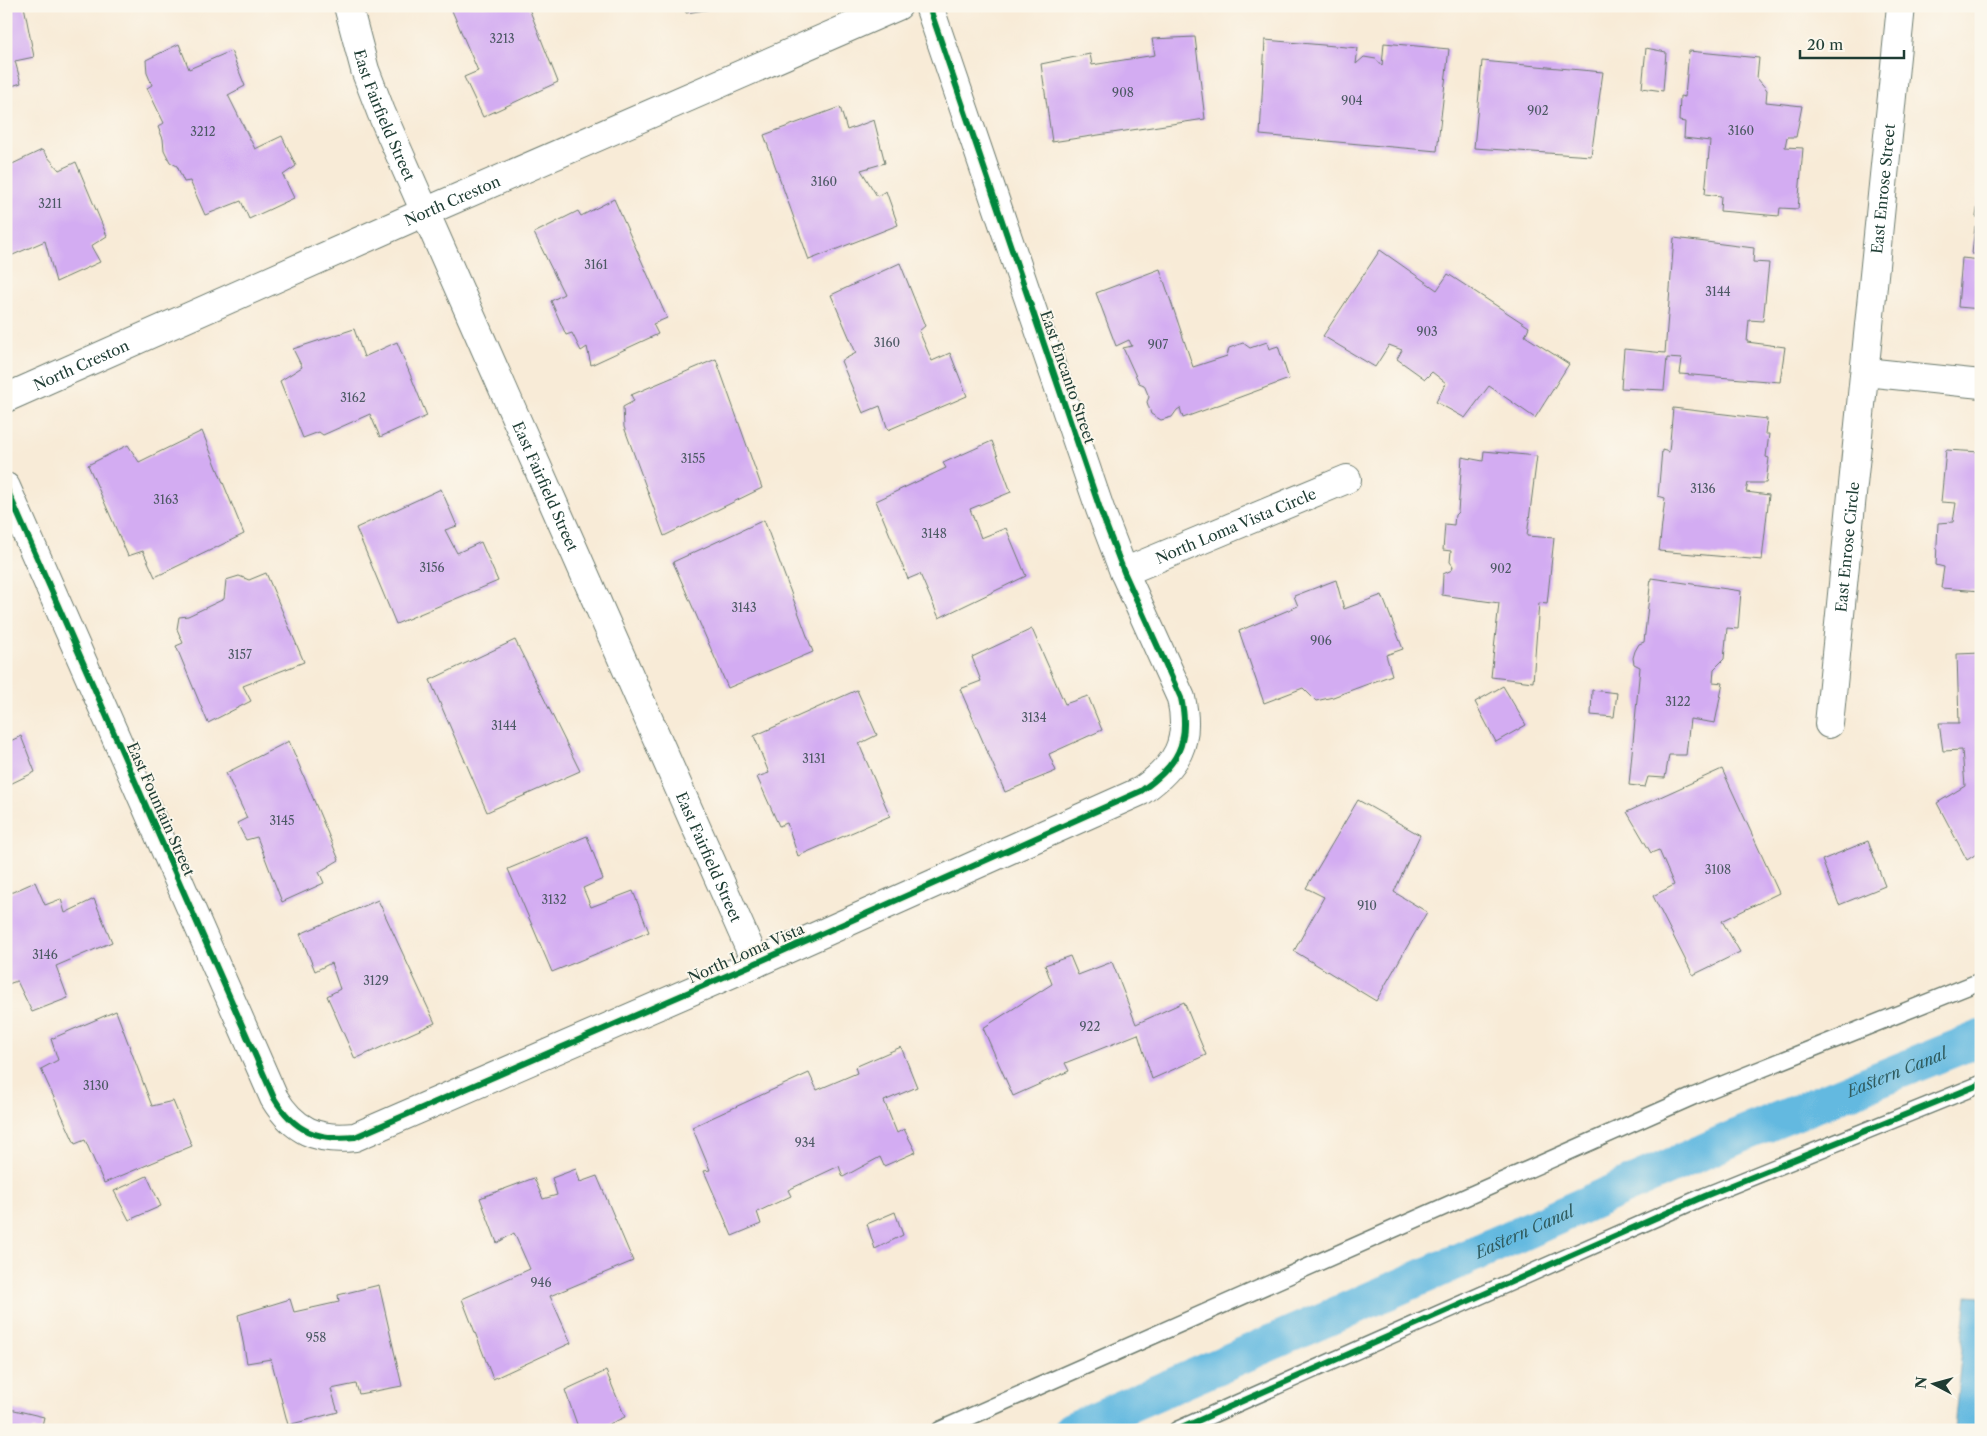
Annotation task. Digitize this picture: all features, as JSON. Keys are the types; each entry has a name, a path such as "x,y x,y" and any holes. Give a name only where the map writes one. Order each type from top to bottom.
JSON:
{"street":[{"name":"East Fairfield Street","path":"348,6 365,70 381,112 756,962"},
{"name":"North Creston","path":"6,398 425,212 898,6"},
{"name":"East Encanto Street","path":"929,6 1072,430 1124,572 1181,698 1185,716 1180,752"},
{"name":"East Enrose Street","path":"1865,372 1901,6"},
{"path":"1865,372 1981,384"},
{"name":"East Enrose Circle","path":"1829,724 1865,372"},
{"name":"North Loma Vista Circle","path":"1124,572 1347,479"},
{"name":"East Fountain Street","path":"6,487 274,1098 293,1122 306,1131"},
{"name":"North Loma Vista","path":"306,1131 321,1137 337,1139 355,1137 1141,791 1157,780 1170,767 1180,752"}],"lane":[{"path":"940,1430 1694,1096 1981,981"},
{"path":"1177,1430 1705,1196 1981,1084"}],"water":[{"path":"1967,1295 1981,1296 1981,1430 1954,1430"}],"building":[{"path":"6,6 24,6 34,57 15,61 21,83 6,88"},
{"path":"450,6 528,6 558,82 483,117 464,77 478,71"},
{"path":"685,6 724,6 724,7 686,13"},
{"path":"1195,37 1205,119 1052,142 1041,64 1090,54 1092,65 1155,55 1152,39"},
{"path":"1265,40 1358,48 1356,64 1364,57 1376,59 1382,66 1384,43 1449,49 1437,151 1260,135"},
{"path":"179,44 189,69 231,51 245,86 228,95 255,149 282,136 296,166 283,175 294,198 249,219 241,201 205,215 190,181 184,182 177,166 170,162 164,150 163,139 158,127 164,123 147,88 152,85 147,73 146,60"},
{"path":"1646,48 1666,52 1663,91 1642,88"},
{"path":"1689,51 1759,58 1757,78 1767,90 1766,102 1802,106 1796,137 1787,137 1785,147 1803,148 1798,209 1780,208 1779,216 1720,211 1721,196 1705,194 1710,141 1684,138 1685,122 1679,121 1680,96 1685,97"},
{"path":"1482,61 1603,72 1591,156 1474,148"},
{"path":"840,107 847,130 874,120 885,163 861,170 877,196 886,191 898,225 809,260 764,135"},
{"path":"42,150 59,170 76,162 107,236 91,246 100,262 56,282 45,241 6,258 6,167"},
{"path":"1980,188 1981,217 1976,217"},
{"path":"614,199 667,318 653,324 658,334 591,365 587,347 581,351 572,333 566,335 551,301 564,294 534,233 578,211 581,216"},
{"path":"1975,226 1981,226 1981,254 1972,254"},
{"path":"1674,238 1754,248 1753,262 1769,263 1763,321 1749,320 1747,342 1785,347 1780,382 1680,374 1682,359 1667,358 1664,390 1621,388 1624,349 1665,353"},
{"path":"1380,250 1437,290 1448,274 1529,327 1525,336 1569,364 1535,418 1489,386 1465,418 1436,402 1446,383 1432,372 1425,379 1397,359 1402,350 1389,345 1375,367 1323,336"},
{"path":"1962,258 1981,260 1981,309 1958,307"},
{"path":"900,263 925,326 919,331 932,361 950,353 967,396 888,430 880,406 863,413 841,361 856,353 831,295"},
{"path":"1160,269 1193,367 1227,356 1229,348 1243,343 1250,348 1267,342 1269,349 1278,346 1289,379 1183,418 1180,408 1172,417 1161,420 1151,414 1147,402 1149,397 1144,385 1139,383 1123,348 1132,346 1129,340 1116,346 1096,293"},
{"path":"354,329 364,357 397,342 427,416 380,437 370,414 323,435 319,432 303,438 280,381 302,367 293,349"},
{"path":"716,359 762,488 664,536 624,427 623,407 634,401 631,395"},
{"path":"1673,408 1767,419 1765,434 1769,434 1766,457 1769,458 1766,483 1748,483 1746,492 1769,495 1762,560 1659,551 1665,498 1658,496 1662,450 1669,452"},
{"path":"202,431 244,534 155,577 143,551 128,556 88,465 128,445 139,462"},
{"path":"992,441 1011,492 970,509 981,538 1006,528 1026,576 939,618 920,574 908,579 876,501 946,468 943,463"},
{"path":"1946,450 1981,452 1981,591 1941,588 1944,567 1936,565 1938,523 1953,522 1956,503 1941,502"},
{"path":"1484,451 1537,456 1527,536 1554,538 1547,604 1539,603 1533,682 1491,677 1499,603 1442,595 1443,574 1452,570 1453,566 1450,562 1451,551 1443,550 1445,524 1454,525 1455,515 1458,512 1462,457 1483,461"},
{"path":"441,489 457,526 445,530 457,553 481,542 498,581 396,624 356,528"},
{"path":"764,520 813,652 728,688 673,562"},
{"path":"266,573 304,662 243,686 251,701 208,723 176,646 183,643 177,629 179,617 188,616 224,599 226,580 239,576 249,580"},
{"path":"1651,578 1741,591 1738,629 1727,628 1724,659 1714,669 1713,682 1723,683 1715,723 1690,719 1686,755 1669,755 1665,778 1648,777 1645,787 1629,785 1640,667 1634,664 1633,658 1639,644 1644,642"},
{"path":"1336,580 1344,609 1382,595 1403,649 1386,655 1392,675 1333,697 1316,701 1303,688 1264,703 1239,631 1298,606 1294,596"},
{"path":"1032,629 1065,704 1088,696 1102,730 1049,754 1056,771 1005,792 960,689 981,681 972,657"},
{"path":"515,640 580,771 487,812 430,680"},
{"path":"1981,653 1981,851 1967,860 1937,803 1965,786 1962,750 1943,751 1939,723 1959,723 1957,654"},
{"path":"1503,686 1526,725 1496,742 1475,702"},
{"path":"857,690 877,735 859,744 890,816 798,856 787,823 779,826 757,777 769,773 754,736"},
{"path":"1592,690 1617,693 1614,717 1591,715"},
{"path":"21,736 35,772 6,786 6,743"},
{"path":"289,741 339,860 319,872 324,883 282,902 257,837 246,840 237,823 247,818 226,773"},
{"path":"1722,769 1779,893 1722,921 1740,952 1693,975 1653,896 1674,885 1659,850 1651,853 1627,812"},
{"path":"1358,800 1420,835 1394,892 1427,912 1376,1001 1294,951 1324,897 1306,888"},
{"path":"587,836 603,879 583,888 591,907 633,891 649,932 552,972 508,869"},
{"path":"1868,841 1885,886 1839,905 1822,860"},
{"path":"35,882 45,905 61,899 65,913 94,899 112,942 56,966 68,998 32,1012 17,981 8,984 6,979 6,895"},
{"path":"378,900 435,1023 355,1059 327,996 340,989 331,963 315,971 300,934"},
{"path":"1070,956 1078,975 1112,962 1136,1024 1184,1002 1206,1055 1152,1079 1138,1034 1065,1063 1069,1071 1013,1096 983,1028 1052,984 1045,965"},
{"path":"116,1011 152,1106 173,1101 192,1146 104,1183 85,1140 75,1144 41,1069 58,1060 51,1039"},
{"path":"901,1047 917,1087 884,1101 897,1133 904,1129 916,1152 884,1166 880,1157 843,1177 839,1166 788,1190 791,1196 757,1212 761,1224 732,1236 704,1171 710,1170 692,1127 809,1073 817,1090 857,1073 855,1067"},
{"path":"576,1169 580,1182 597,1176 633,1261 550,1296 571,1343 493,1379 462,1299 530,1269 514,1233 497,1243 480,1198 534,1178 543,1199 557,1195 552,1178"},
{"path":"147,1176 161,1206 129,1220 114,1191"},
{"path":"895,1212 903,1235 875,1249 867,1224"},
{"path":"379,1285 402,1386 359,1394 356,1384 331,1389 338,1412 288,1425 271,1359 247,1363 238,1315 290,1299 294,1312 339,1302 338,1295"},
{"path":"606,1371 625,1417 596,1430 579,1430 565,1390"},
{"path":"6,1408 44,1417 41,1430 6,1430"}],"waterway":[{"name":"Eastern Canal","path":"1071,1430 1436,1271 1745,1133 1981,1038"}],"cycle path":[{"path":"6,487 274,1098 290,1119 298,1126 318,1135 341,1138 355,1137 756,963 1141,791 1164,772 1178,752 1184,728 1181,698 1124,572 1100,509 929,6"},
{"path":"1177,1430 1705,1196 1981,1084"}]}
